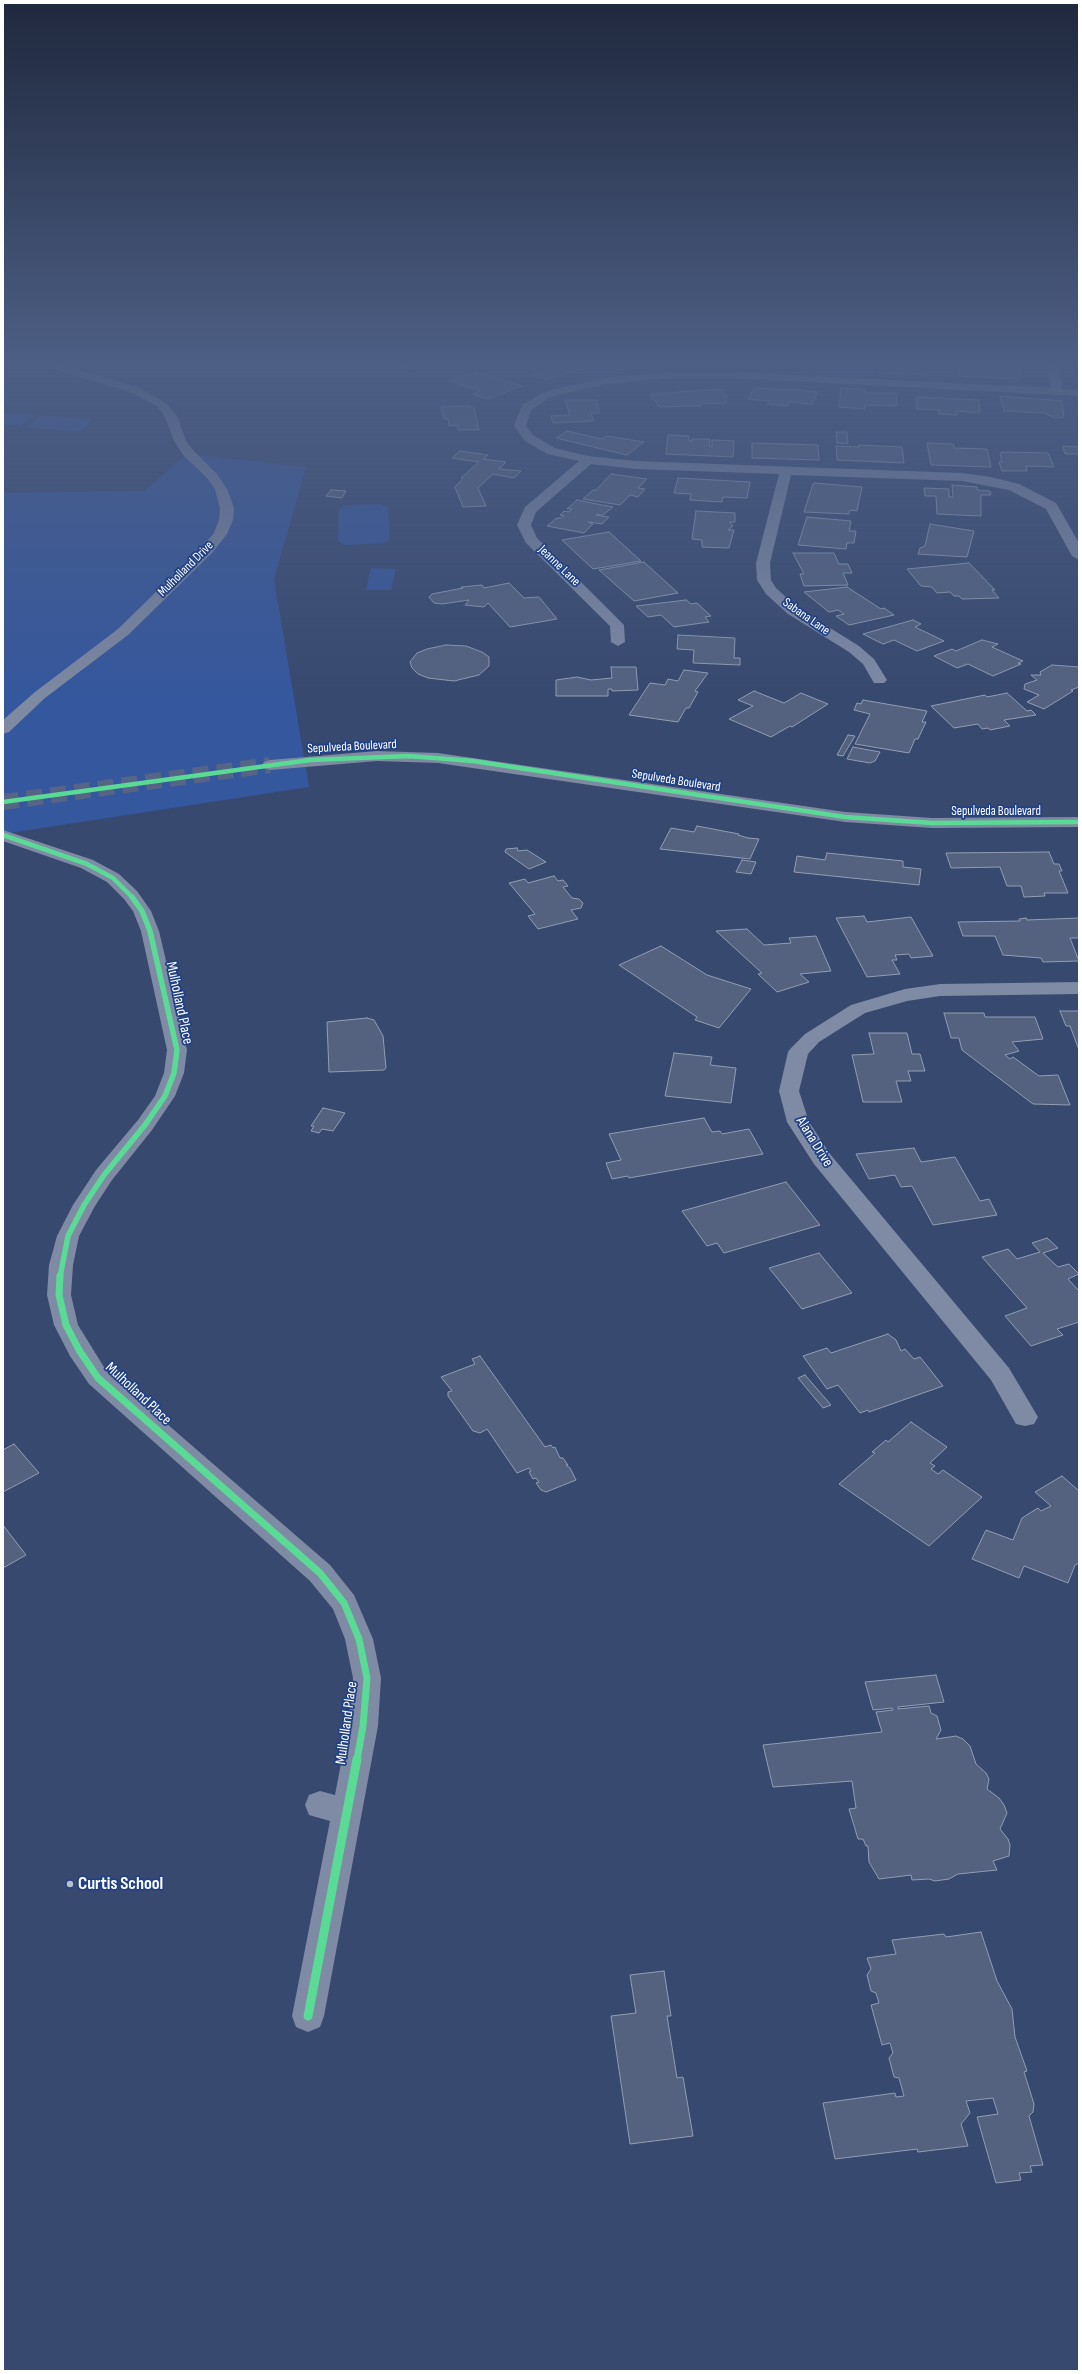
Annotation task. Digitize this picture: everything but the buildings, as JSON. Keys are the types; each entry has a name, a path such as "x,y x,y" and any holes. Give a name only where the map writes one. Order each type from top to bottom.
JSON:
{"main road":[{"name":"Mulholland Drive","path":"3,729 40,695 123,632 208,549 220,534 226,520 227,508 221,489 213,477"},
{"name":"Sepulveda Boulevard","path":"270,765 377,756 438,758 845,817 932,823 1079,822"}],"street":[{"name":"Jeanne Lane","path":"569,477 530,510 524,525 531,540 617,625 618,642"},
{"name":"Sabana Lane","path":"784,477 763,563 764,580 771,591 793,611 854,649 869,662 879,680"},
{"path":"957,477 991,481 1014,487 1051,506 1079,556"},
{"name":"Mulholland Place","path":"3,835 87,864 113,878 131,895 142,911 150,931 177,1050 174,1073 165,1096 145,1125 104,1175 84,1205 68,1236 61,1265 59,1294 66,1325 78,1350 98,1378 289,1544 320,1573 344,1604 359,1639 367,1678 363,1726 333,1809 308,2016"},
{"name":"Alana Drive","path":"1025,1417 1000,1374 822,1159 798,1122 789,1091 798,1052 812,1038 858,1009 905,996 940,990 1079,988"}],"shaded area":[{"path":"161,477 303,477 274,579 309,787 3,834 3,493 144,491"},
{"path":"379,504 388,507 390,540 382,543 345,545 338,541 339,508 347,505"},
{"path":"371,568 396,569 391,590 366,590"}],"tunnel":[{"path":"3,802 270,765"}],"cycle path":[{"path":"3,802 310,760 408,756 473,761 845,817 932,823 1079,822"},
{"path":"3,835 87,864 113,878 131,895 142,911 150,931 177,1050 174,1073 165,1096 145,1125 104,1175 84,1205 68,1236 61,1265 59,1295 66,1325 79,1350 98,1378 320,1573 344,1603 359,1639 367,1678 363,1726 308,2016"}],"place":[{"name":"Curtis School","path":"70,1884"}]}
